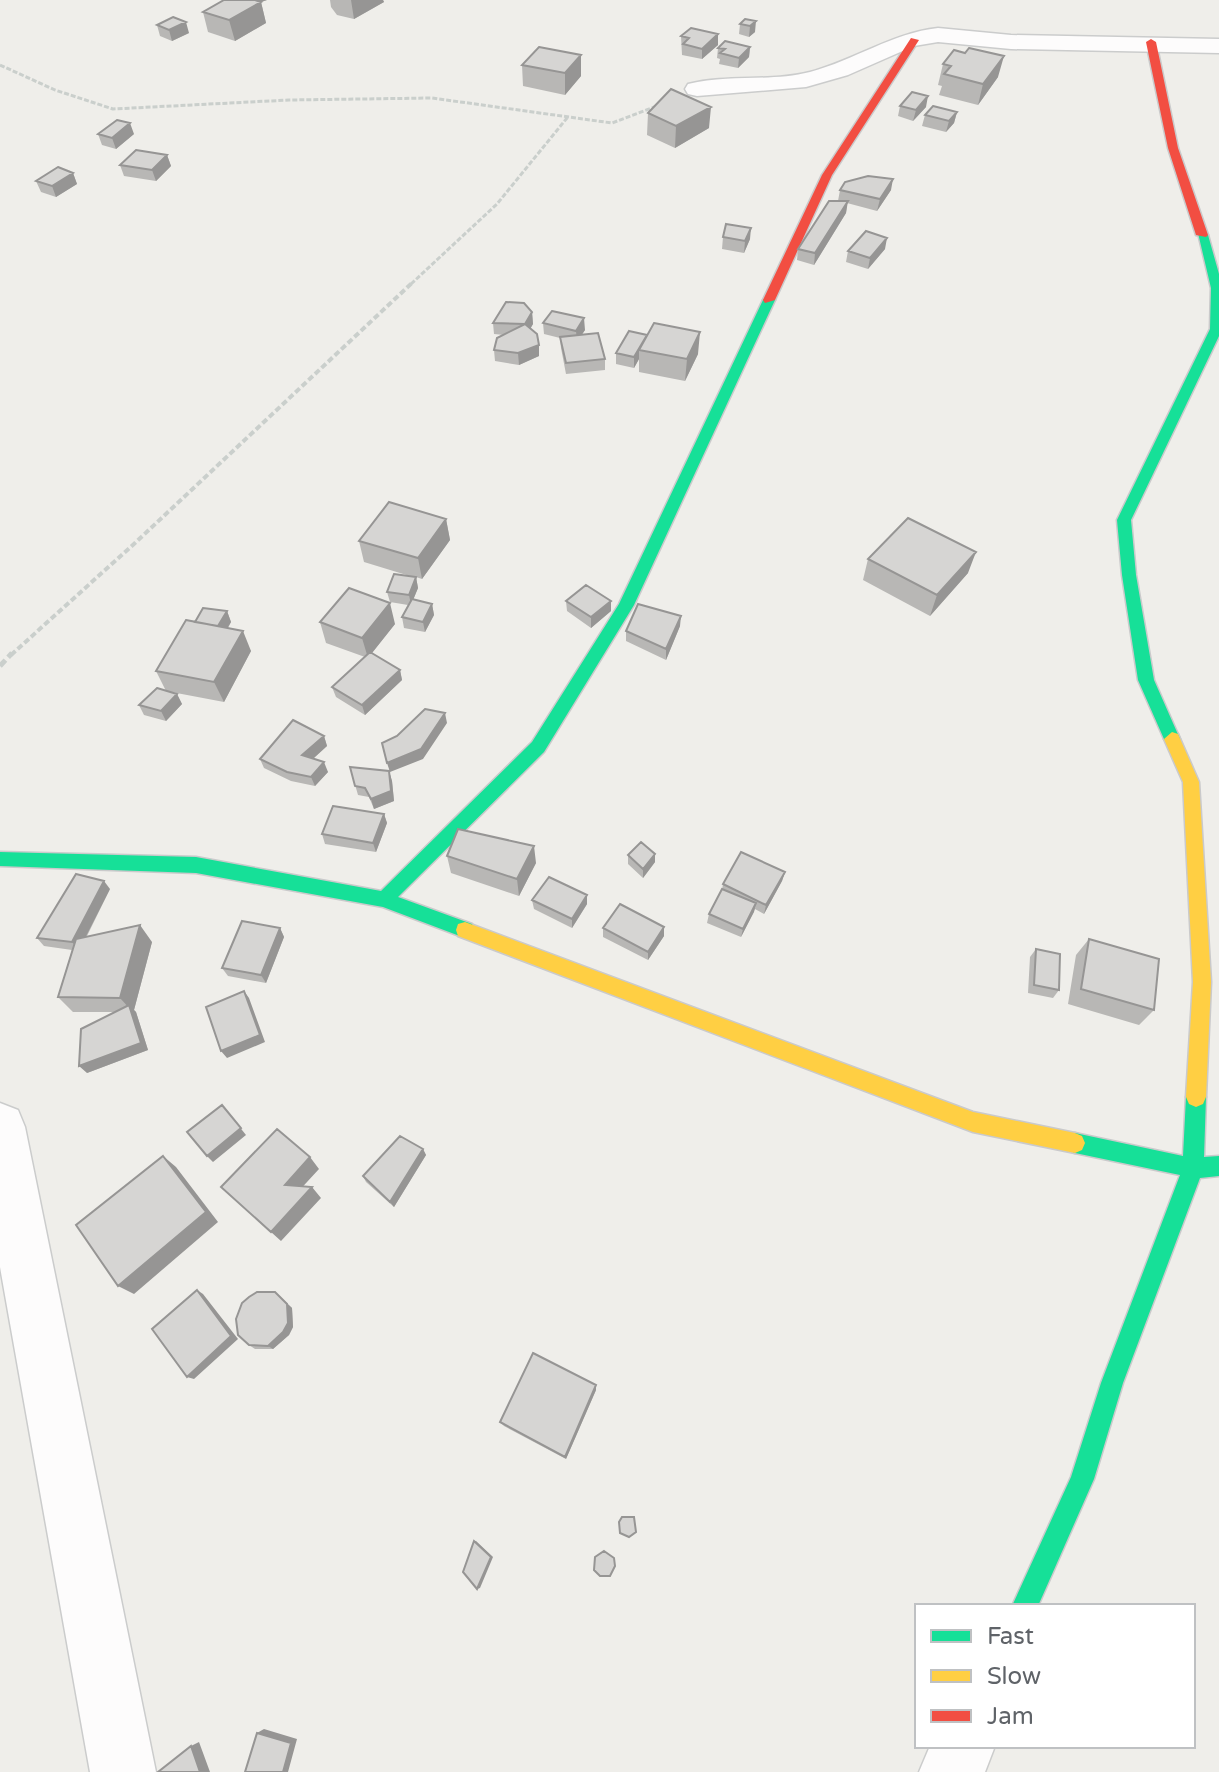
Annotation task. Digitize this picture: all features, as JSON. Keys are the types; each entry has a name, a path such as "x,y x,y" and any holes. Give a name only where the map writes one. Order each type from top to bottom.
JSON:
{"street":[{"path":"697,89 715,84 805,80 862,61 905,40 938,35 979,41 1151,42 1219,46"},
{"path":"384,899 538,747 618,618 827,175 914,40"},
{"path":"1026,1604 1082,1479 1112,1383 1193,1168 1202,982 1191,782 1146,680 1129,575 1124,520 1216,329 1217,288 1173,148 1151,42"},
{"path":"0,859 196,865 384,899 973,1122 1193,1168 1219,1166"},
{"path":"0,1127 123,1772"},
{"path":"952,1772 962,1748"}],"path":[{"path":"0,65 55,90 113,109 289,100 432,98 612,123 697,89"},
{"path":"0,666 29,635 135,543 497,204 567,118"}],"building":[{"path":"224,0 261,2 229,20 203,12"},
{"path":"173,17 186,22 169,30 157,25"},
{"path":"745,19 756,21 750,26 740,24"},
{"path":"691,28 718,34 702,49 683,44 689,38 681,36"},
{"path":"725,41 750,47 739,58 720,53 725,49 718,48"},
{"path":"539,47 581,55 565,73 522,65"},
{"path":"969,48 1004,56 983,84 944,74 951,66 943,64 954,50 965,53"},
{"path":"671,89 711,107 676,126 648,113"},
{"path":"912,92 928,96 916,110 900,106"},
{"path":"933,106 957,112 949,121 925,115"},
{"path":"117,120 130,123 112,138 98,134"},
{"path":"136,150 167,155 152,170 120,165"},
{"path":"58,167 73,173 52,186 36,181"},
{"path":"868,176 893,179 880,199 840,190 845,182"},
{"path":"829,201 848,201 815,253 798,249"},
{"path":"726,224 751,228 745,241 723,237"},
{"path":"866,231 887,238 870,258 848,251"},
{"path":"506,302 524,303 532,312 525,324 493,323"},
{"path":"552,311 584,318 576,331 543,323"},
{"path":"654,323 700,332 687,359 639,350"},
{"path":"525,324 537,334 539,345 518,353 494,350 497,338"},
{"path":"629,331 647,335 634,357 616,353"},
{"path":"598,333 605,359 566,363 560,337"},
{"path":"389,502 446,519 418,558 359,541"},
{"path":"908,518 976,552 937,595 868,559"},
{"path":"394,574 416,577 409,595 387,592"},
{"path":"586,585 611,601 591,617 566,601"},
{"path":"349,588 390,603 362,638 320,622"},
{"path":"412,599 432,604 423,622 402,617"},
{"path":"638,604 681,616 666,649 626,631"},
{"path":"203,608 227,611 218,626 195,622"},
{"path":"186,620 243,631 214,682 156,671"},
{"path":"370,652 400,670 362,705 332,687"},
{"path":"157,688 177,694 161,711 139,705"},
{"path":"425,709 445,713 421,749 387,763 382,743 397,736"},
{"path":"293,720 324,736 302,755 324,762 311,777 287,772 260,759"},
{"path":"350,767 389,771 391,791 371,799 365,788 355,786"},
{"path":"333,806 384,814 373,843 322,834"},
{"path":"458,829 534,846 517,879 447,856"},
{"path":"641,842 655,854 643,869 628,855"},
{"path":"741,852 785,872 766,905 723,884"},
{"path":"76,874 104,881 72,942 37,938"},
{"path":"549,877 587,895 572,919 532,900"},
{"path":"722,889 756,903 743,929 709,914"},
{"path":"620,904 664,927 648,952 603,928"},
{"path":"242,921 280,928 261,975 222,968"},
{"path":"140,925 120,998 58,997 76,939"},
{"path":"1089,939 1159,959 1154,1010 1081,989"},
{"path":"1036,949 1060,954 1059,990 1034,985"},
{"path":"244,991 260,1035 221,1051 206,1007"},
{"path":"129,1005 141,1043 79,1066 81,1029"},
{"path":"222,1105 241,1128 207,1156 187,1132"},
{"path":"277,1129 310,1157 285,1185 312,1187 271,1232 221,1187"},
{"path":"400,1136 423,1149 390,1202 363,1176"},
{"path":"163,1156 206,1212 118,1286 76,1225"},
{"path":"197,1290 231,1336 187,1377 152,1329"},
{"path":"257,1292 275,1292 287,1304 288,1323 268,1346 249,1345 238,1335 236,1319 242,1303"},
{"path":"533,1353 596,1385 565,1457 500,1422"},
{"path":"622,1517 634,1517 636,1532 629,1537 620,1533"},
{"path":"474,1541 491,1557 477,1589 463,1572"},
{"path":"604,1551 614,1558 615,1566 610,1576 600,1576 594,1570 595,1557"},
{"path":"257,1733 291,1743 283,1772 245,1772"},
{"path":"191,1746 200,1772 158,1772"}],"traffic: fast":[{"path":"1172,739 1146,680 1129,575 1124,520 1216,329 1217,288 1202,235"},
{"path":"384,899 538,747 626,605 769,300"},
{"path":"0,859 196,865 384,899 465,930"},
{"path":"1026,1604 1082,1479 1112,1383 1193,1168 1196,1097"},
{"path":"1075,1143 1193,1168 1219,1166"}],"traffic: slow":[{"path":"1172,739 1191,782 1202,982 1196,1097"},
{"path":"465,930 973,1122 1075,1143"}],"traffic: jam":[{"path":"769,300 827,175 914,40"},
{"path":"1151,42 1173,148 1202,235"}]}
